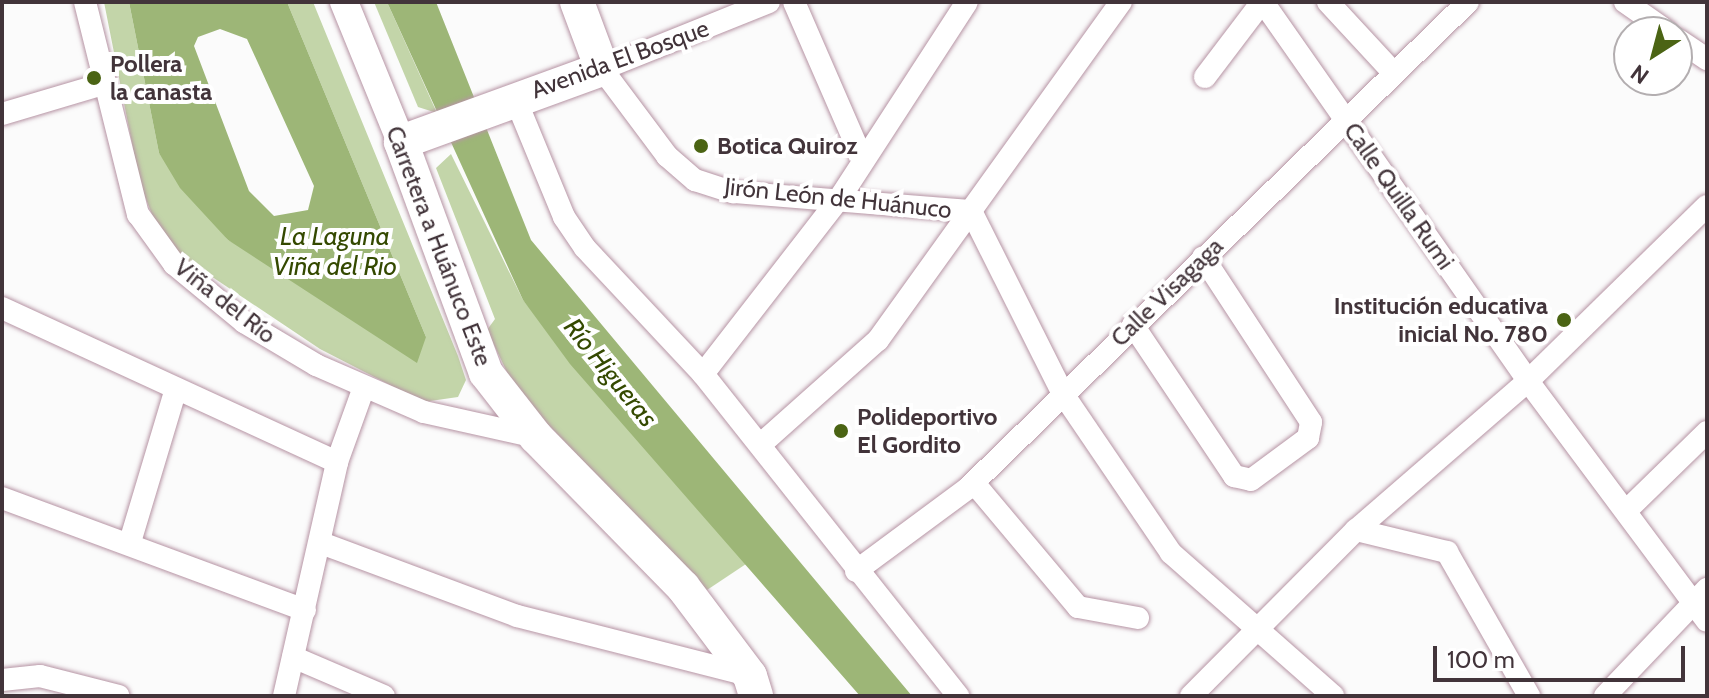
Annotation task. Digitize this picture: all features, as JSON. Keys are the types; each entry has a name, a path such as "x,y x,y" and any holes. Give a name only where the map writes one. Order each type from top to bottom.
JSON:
{"highway":[{"name":"Jirón León de Huánuco","path":"577,2 602,69"},
{"name":"Avenida El Bosque","path":"401,142 602,69"},
{"name":"Carretera a Huánuco Este","path":"401,142 486,373 536,437 683,587 753,686"}],"main road":[{"name":"Carretera a Huánuco Este","path":"344,2 401,142"}],"street":[{"name":"Viña del Río","path":"85,2 103,84 138,214 174,264 244,322 364,387 424,412 536,437"},
{"name":"Avenida El Bosque","path":"602,69 769,2"},
{"path":"794,2 863,161"},
{"path":"703,374 841,196 967,2"},
{"path":"760,445 878,340 1121,2"},
{"path":"1205,77 1262,2"},
{"name":"Calle Quilla Rumi","path":"1262,2 1528,381 1626,511 1700,595 1707,621"},
{"path":"1328,2 1392,71"},
{"name":"Calle Visagaga","path":"856,571 974,483 1392,71 1468,2"},
{"path":"1625,2 1645,16"},
{"name":"Jirón León de Huánuco","path":"602,69 667,156 695,180 733,192 841,196 971,211 1063,394 1171,553 1333,696"},
{"path":"2,114 103,84"},
{"path":"507,101 578,238 703,374 958,696"},
{"path":"1191,696 1356,530 1528,381 1707,206"},
{"path":"1133,325 1241,481 1308,438 1311,422 1203,257"},
{"path":"2,308 337,462"},
{"path":"284,696 337,462 364,387"},
{"path":"130,542 176,389"},
{"path":"1626,511 1707,432"},
{"path":"974,483 1078,607 1138,618"},
{"path":"2,498 130,542 305,610"},
{"path":"1356,530 1447,552 1529,696"},
{"path":"321,543 517,616 753,686"},
{"path":"1605,696 1700,595"},
{"path":"293,657 384,696"},
{"path":"2,680 40,676 119,696"},
{"path":"2,680 30,696"}],"shaded area":[{"path":"104,2 129,2 159,153 228,240 426,337 287,2 313,2 458,356 466,380 458,397 423,402 320,349 184,258 157,227 140,184"},
{"path":"374,2 387,2 437,113 418,107"},
{"path":"451,154 523,300 746,564 707,590 516,391 487,330 495,319 436,168"}],"water":[{"name":"La Laguna Viña del Rio","path":"129,2 287,2 426,337 417,363 228,240 180,188 159,153","holes":["220,29 247,39 314,186 308,210 274,216 249,191 194,46 198,37"]},
{"name":"Río Higueras","path":"387,2 436,2 531,240 912,696 860,696 570,364 523,300"}],"place":[{"name":"Pollera la canasta","path":"94,78"},
{"name":"Botica Quiroz","path":"701,146"},
{"name":"Institución educativa inicial No. 780","path":"1564,320"},
{"name":"Polideportivo El Gordito","path":"841,431"}]}
